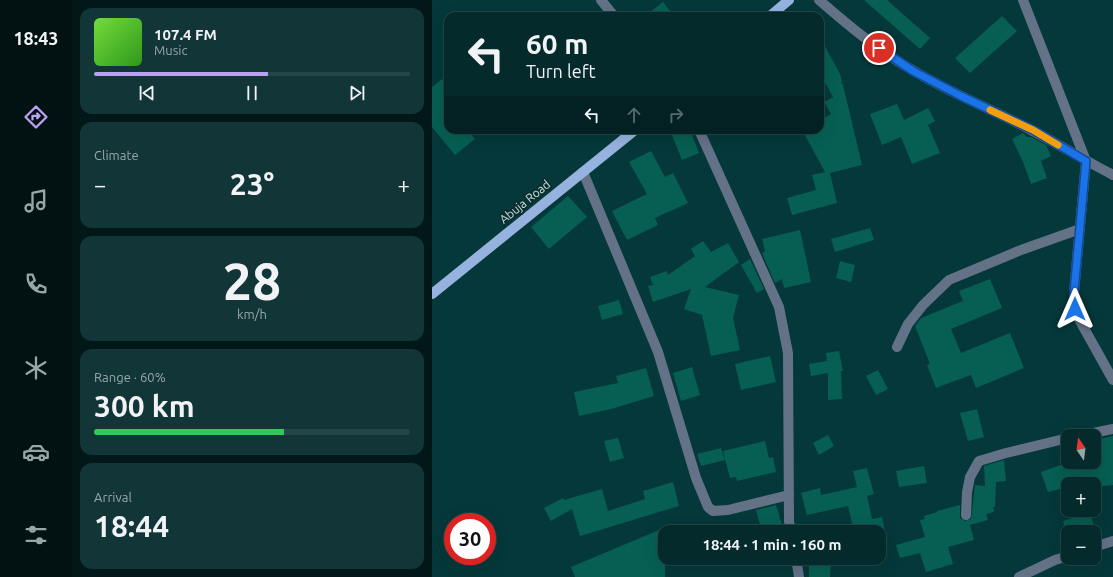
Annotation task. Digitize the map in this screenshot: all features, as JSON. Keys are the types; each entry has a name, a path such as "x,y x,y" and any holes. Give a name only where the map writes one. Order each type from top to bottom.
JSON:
{"main road":[{"path":"775,12 789,0"},
{"name":"Abuja Road","path":"432,294 630,134"}],"street":[{"path":"601,0 611,12"},
{"path":"819,0 856,33 913,71 961,96 1033,130 1113,175"},
{"path":"1023,0 1086,161 1074,292 1075,309 1080,321 1113,380"},
{"path":"701,134 779,307 788,354 790,525"},
{"path":"583,172 658,352 696,478 708,508 713,512 728,510 789,495"},
{"path":"897,347 908,324 923,305 949,280 1021,250 1080,229"},
{"path":"1101,431 1113,428"},
{"path":"966,515 967,492 970,477 979,461 1061,440"},
{"path":"1101,545 1113,541"},
{"path":"1019,577 1061,558"},
{"path":"797,565 799,577"}],"building":[{"path":"864,0 887,0 930,38 920,49"},
{"path":"663,2 671,12 650,12"},
{"path":"1002,16 1017,31 970,73 955,58"},
{"path":"824,44 840,74 862,165 830,173 837,203 792,215 787,198 816,190 812,175 825,172 804,134 824,134 824,118 831,114 824,102 833,97 824,80"},
{"path":"442,79 444,81 444,134 471,134 475,139 455,155 432,127 432,87"},
{"path":"897,104 904,120 928,108 935,121 928,125 940,153 912,164 901,137 882,145 870,114"},
{"path":"1023,133 1027,137 1031,137 1046,145 1051,156 1041,161 1047,178 1031,184 1012,139"},
{"path":"672,134 692,134 699,153 682,160"},
{"path":"651,151 665,177 673,173 688,203 655,218 658,225 627,240 612,211 647,194 629,162"},
{"path":"568,196 587,217 549,249 531,227"},
{"path":"870,228 874,240 835,252 831,239"},
{"path":"800,230 811,282 784,288 782,279 775,283 762,253 765,251 762,239"},
{"path":"703,241 711,252 728,243 739,262 705,287 739,295 733,318 740,350 711,356 702,315 684,309 691,289 653,302 648,286 653,285 650,277 667,271 668,275 695,256 691,249"},
{"path":"750,259 764,289 757,293 741,265"},
{"path":"840,261 855,265 851,282 836,278"},
{"path":"990,279 1002,308 951,329 961,353 1010,333 1024,368 976,388 971,375 936,388 927,365 930,364 915,326 921,318 963,301 959,291"},
{"path":"619,300 623,314 602,320 598,306"},
{"path":"839,351 843,371 841,371 842,399 828,400 828,373 811,376 809,364 827,361 826,353"},
{"path":"770,356 776,382 741,390 735,364"},
{"path":"692,367 700,395 681,401 673,373"},
{"path":"646,368 654,396 611,409 579,416 574,392 618,383 616,376"},
{"path":"878,370 888,389 876,395 866,376"},
{"path":"977,409 984,437 968,441 960,413"},
{"path":"828,435 834,446 819,455 813,443"},
{"path":"1113,436 1113,485 1101,486 1101,477 1061,477 1061,489 1048,492 1041,472 1061,465 1061,469 1101,469 1101,439"},
{"path":"618,438 624,458 610,462 604,441"},
{"path":"765,441 769,458 773,457 776,472 737,481 736,477 730,478 723,451"},
{"path":"721,448 725,460 701,466 697,454"},
{"path":"1004,460 1006,481 996,482 995,507 993,507 994,512 986,514 988,520 970,525 974,540 948,547 953,564 926,572 920,553 900,558 896,545 925,537 920,520 925,519 924,516 960,505 960,518 965,521 971,519 975,485 985,486 984,466"},
{"path":"924,466 927,483 899,487 896,471"},
{"path":"867,468 874,494 867,496 872,519 882,517 884,525 852,525 848,506 807,515 801,493 820,488 821,495 857,487 853,471"},
{"path":"673,482 679,506 580,536 572,509 551,521 544,508 563,498 564,500 602,489 608,511 645,499 643,491"},
{"path":"776,505 782,525 760,525 756,510"},
{"path":"1076,517 1091,517 1093,525 1064,525 1063,521"},
{"path":"658,530 658,565 665,565 665,577 575,577 571,567"},
{"path":"809,565 831,565 830,577 809,577"}],"slow traffic":[{"path":"990,110 1033,130 1058,145"}],"route":[{"path":"879,48 913,71 961,96 1033,130 1086,161 1074,292 1075,309"}]}
